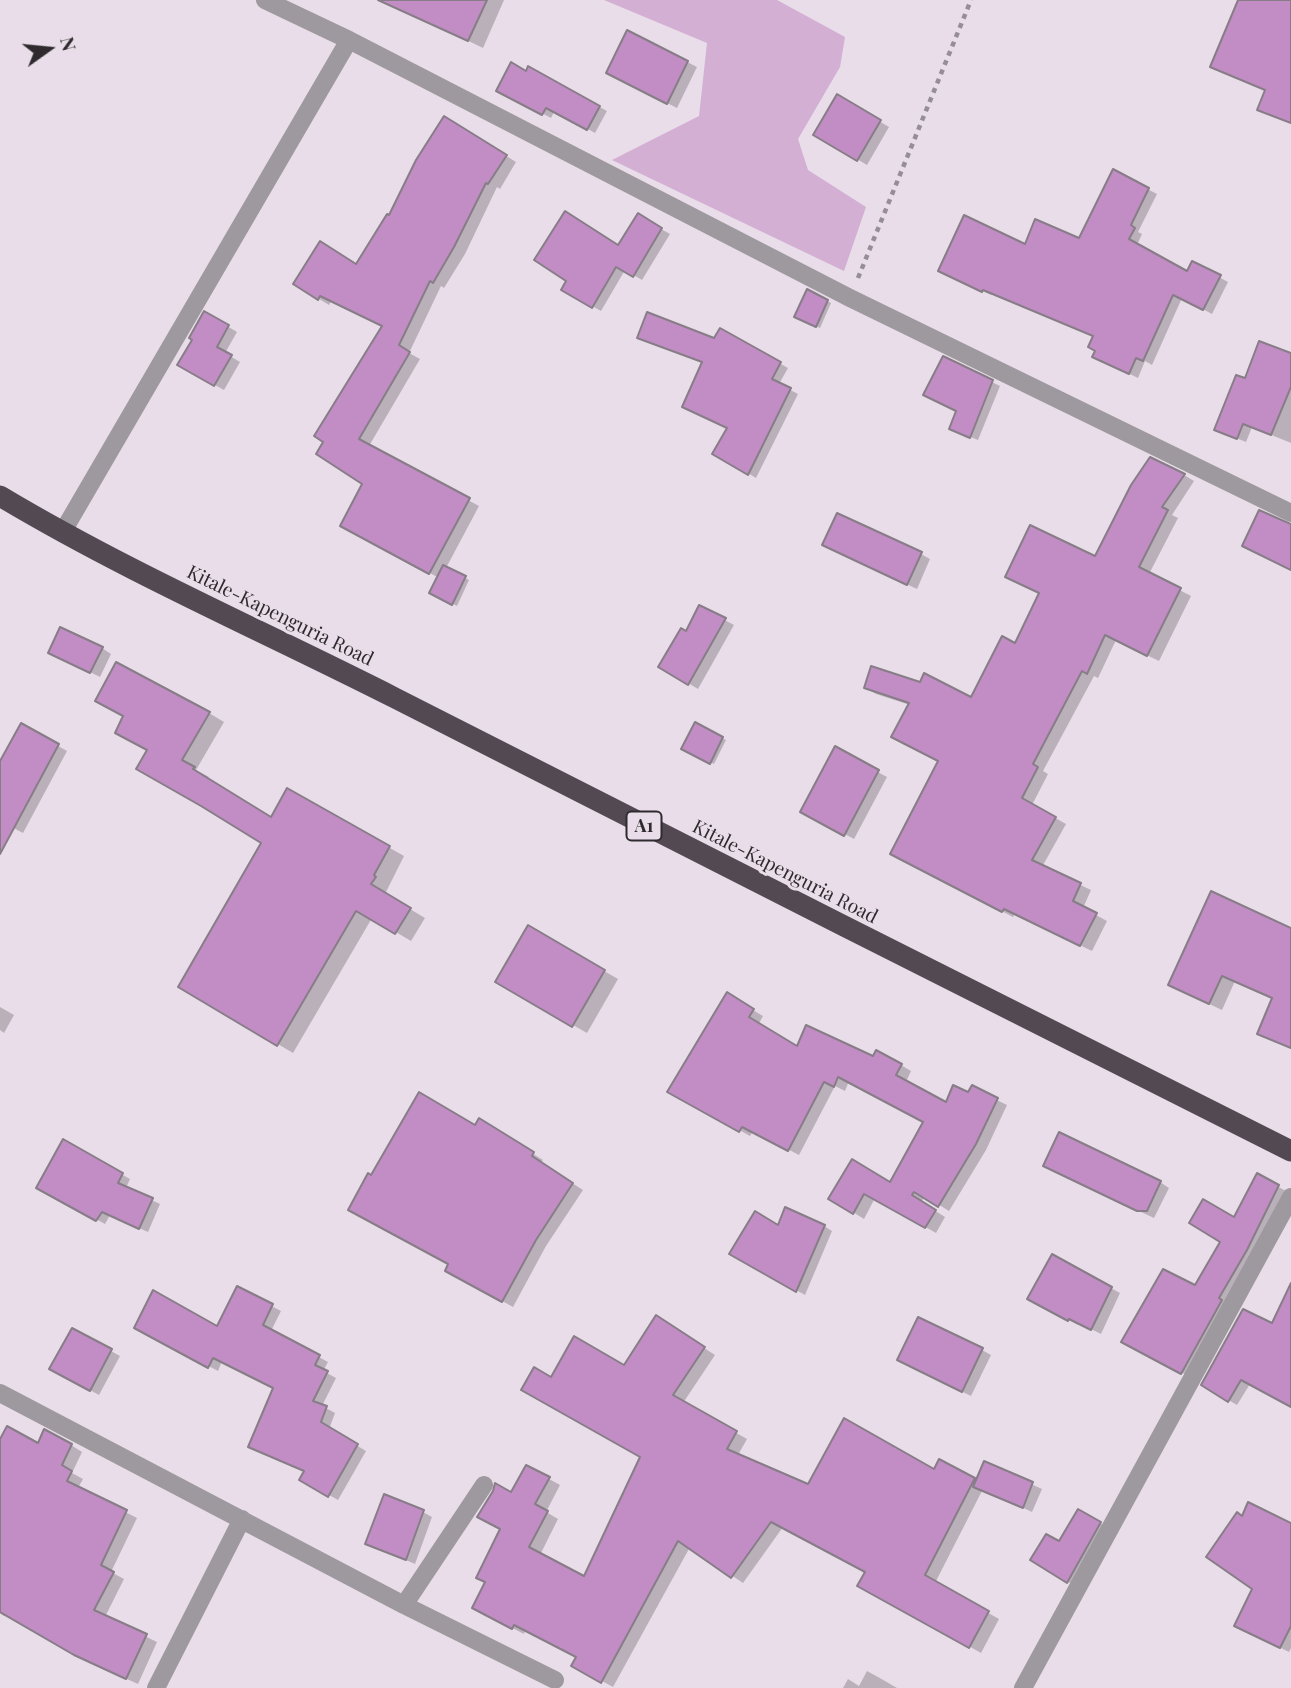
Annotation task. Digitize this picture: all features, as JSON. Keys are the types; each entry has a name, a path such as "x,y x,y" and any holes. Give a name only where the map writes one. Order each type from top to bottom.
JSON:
{"highway":[{"name":"Kitale-Kapenguria Road","path":"0,496 62,533 1291,1151"}],"street":[{"path":"265,0 349,40 850,298 1291,513"},
{"path":"62,533 349,40"},
{"path":"1023,1688 1291,1197"},
{"path":"0,1393 555,1681"},
{"path":"404,1605 484,1485"},
{"path":"156,1688 242,1519"}],"path":[{"path":"850,298 971,0"}],"shaded area":[{"path":"604,0 777,0 845,37 840,67 798,139 808,170 866,207 844,271 612,160 699,116 707,43"}],"building":[{"path":"378,0 487,0 468,41"},
{"path":"1238,0 1291,0 1291,123 1257,110 1265,90 1210,67"},
{"path":"627,30 688,61 667,104 606,73"},
{"path":"511,62 526,71 528,66 600,106 587,130 546,108 542,115 496,91"},
{"path":"837,94 881,120 857,161 813,135"},
{"path":"444,116 507,155 488,184 486,183 433,283 430,281 399,345 410,352 359,439 470,498 429,574 340,526 362,484 316,454 323,442 314,436 382,326 320,296 318,300 293,284 320,241 356,264 387,214 389,215 416,160"},
{"path":"1113,169 1149,188 1131,225 1135,228 1129,239 1187,271 1192,261 1221,275 1203,310 1173,295 1143,361 1136,358 1129,374 1092,357 1095,351 1088,347 1093,336 983,290 982,292 938,271 964,215 1025,244 1035,219 1079,238"},
{"path":"565,211 618,245 638,213 662,228 633,277 616,267 592,308 561,290 566,281 534,260"},
{"path":"807,289 828,300 816,327 794,317"},
{"path":"204,311 229,325 217,347 232,355 214,386 177,365 192,340 189,338"},
{"path":"647,312 714,338 720,328 781,362 772,379 791,388 748,475 712,454 727,428 682,407 702,362 637,338"},
{"path":"1259,341 1291,353 1291,387 1271,435 1243,424 1237,439 1214,430 1236,375 1245,378"},
{"path":"943,356 993,380 970,438 949,429 956,411 923,395"},
{"path":"1150,457 1185,474 1162,507 1168,510 1139,567 1181,588 1147,656 1105,635 1087,674 1082,671 1033,764 1038,767 1022,798 1056,817 1032,860 1081,883 1073,901 1097,913 1080,946 1004,909 1002,912 890,854 938,761 891,737 909,703 864,688 871,666 920,682 924,673 971,697 1002,636 1015,643 1039,593 1005,577 1030,525 1095,556 1131,485"},
{"path":"1259,510 1291,524 1291,570 1242,546"},
{"path":"837,513 922,552 907,585 822,545"},
{"path":"443,565 466,576 452,605 429,593"},
{"path":"699,605 726,618 688,685 658,667 681,628 686,631"},
{"path":"60,627 103,647 90,673 48,653"},
{"path":"116,662 210,712 182,760 195,767 193,769 271,817 287,788 390,846 371,884 411,908 395,934 356,911 277,1046 178,987 261,843 136,769 147,750 115,733 123,716 95,701"},
{"path":"695,722 723,737 710,764 681,749"},
{"path":"21,723 59,744 0,854 0,761"},
{"path":"835,746 879,770 844,836 800,812"},
{"path":"1211,891 1291,928 1291,1048 1257,1034 1272,998 1222,976 1209,1004 1168,985"},
{"path":"528,925 605,970 572,1027 495,982"},
{"path":"727,992 754,1009 749,1017 797,1046 806,1025 873,1056 876,1050 902,1064 896,1075 946,1102 953,1085 968,1092 972,1085 998,1098 976,1144 938,1207 914,1192 912,1195 936,1210 925,1228 864,1194 853,1214 828,1199 852,1159 890,1182 923,1122 838,1077 834,1087 824,1082 788,1151 742,1127 739,1132 667,1092"},
{"path":"419,1092 475,1125 479,1118 534,1152 532,1156 573,1183 536,1240 502,1302 445,1271 448,1264 348,1210"},
{"path":"1059,1132 1161,1181 1147,1211 1137,1211 1043,1166"},
{"path":"63,1139 123,1173 118,1183 153,1198 139,1229 102,1212 96,1221 36,1188"},
{"path":"1257,1173 1279,1185 1247,1250 1219,1298 1222,1300 1181,1374 1121,1342 1163,1269 1195,1285 1220,1242 1189,1223 1203,1199 1234,1217"},
{"path":"785,1207 825,1225 796,1292 729,1254 755,1211 778,1225"},
{"path":"1052,1254 1112,1287 1091,1330 1027,1299"},
{"path":"1291,1283 1291,1407 1241,1380 1228,1402 1201,1385 1243,1309 1272,1323"},
{"path":"237,1286 273,1304 263,1325 320,1355 315,1365 328,1371 313,1401 327,1406 321,1422 358,1444 328,1497 299,1480 304,1471 248,1447 273,1388 213,1358 208,1368 134,1328 153,1290 217,1326"},
{"path":"656,1315 705,1347 673,1395 737,1431 727,1449 808,1484 844,1418 934,1469 939,1459 975,1478 925,1575 989,1611 969,1648 857,1586 865,1572 771,1522 731,1578 678,1541 601,1683 571,1666 576,1657 514,1625 512,1629 472,1608 485,1582 476,1578 500,1529 477,1517 495,1483 511,1492 526,1465 550,1477 535,1504 548,1511 529,1547 584,1576 640,1457 521,1390 534,1367 551,1377 574,1336 624,1365"},
{"path":"918,1317 983,1348 962,1392 897,1360"},
{"path":"72,1328 112,1349 90,1391 49,1369"},
{"path":"7,1426 38,1443 44,1429 72,1444 62,1465 72,1471 67,1481 127,1510 101,1565 114,1572 94,1610 147,1634 126,1679 74,1655 0,1612 0,1439"},
{"path":"984,1461 1033,1482 1023,1508 973,1487"},
{"path":"384,1494 424,1510 406,1560 365,1544"},
{"path":"1248,1502 1291,1523 1291,1626 1280,1648 1234,1626 1252,1589 1206,1557 1237,1512 1242,1516"},
{"path":"1078,1509 1101,1522 1067,1583 1030,1560 1046,1534 1059,1541"}]}
